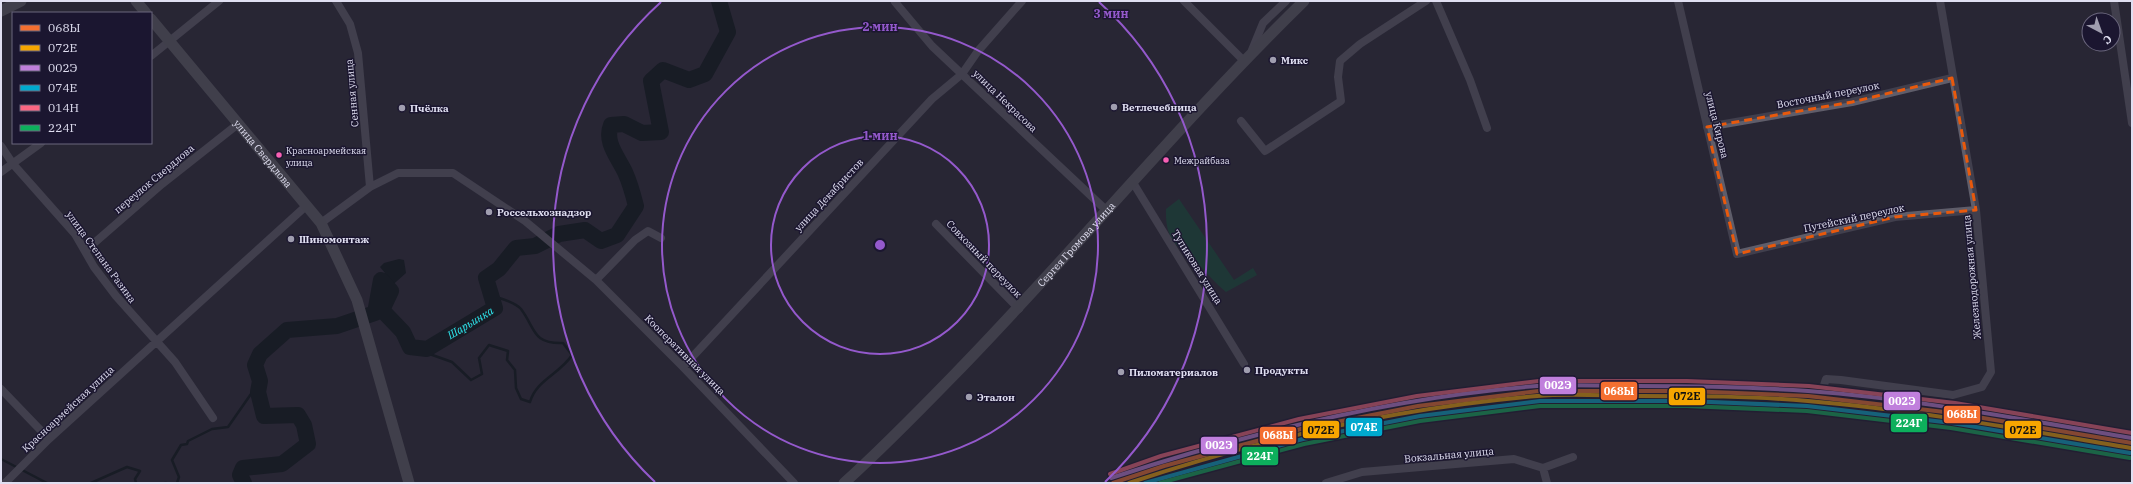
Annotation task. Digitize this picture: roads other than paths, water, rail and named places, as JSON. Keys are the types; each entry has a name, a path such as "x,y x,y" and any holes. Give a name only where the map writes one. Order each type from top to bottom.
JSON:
{"street":[{"path":"1,11 21,1"},
{"path":"136,1 145,12"},
{"path":"152,55 219,1"},
{"name":"Сенная улица","path":"336,1 350,24 358,53 370,187"},
{"name":"улица Декабристов","path":"683,367 927,104 962,74 978,51 1022,1"},
{"path":"1184,1 1243,60"},
{"path":"1252,52 1263,23 1286,1"},
{"name":"Сергея Громова улица","path":"844,483 1019,309 1132,181 1243,60 1304,1"},
{"path":"1241,121 1265,151 1340,101 1338,77 1340,61 1360,44 1426,1"},
{"path":"1436,1 1470,80 1487,128"},
{"name":"улица Кирова","path":"1678,1 1737,254"},
{"name":"Железнодорожная улица","path":"1824,385 1826,379 1841,380 1954,396 1982,387 1991,372 1976,210 1952,78 1940,1"},
{"path":"2114,1 2129,77 2132,124"},
{"name":"улица Некрасова","path":"895,2 932,46 1106,210"},
{"name":"улица Свердлова","path":"152,20 321,223 356,300 409,483"},
{"name":"Восточный переулок","path":"1707,127 1852,102 1952,78"},
{"name":"переулок Свердлова","path":"85,251 135,207 238,124"},
{"path":"1,172 40,144"},
{"name":"улица Степана Разина","path":"1,146 13,164 75,234 116,296 155,342 175,362 213,418"},
{"name":"Кооперативная улица","path":"370,187 398,173 453,173 542,234 596,280 683,367 794,483"},
{"name":"Тупиковая улица","path":"1132,181 1244,364"},
{"path":"321,223 370,187"},
{"name":"Красноармейская улица","path":"5,483 49,439 306,206"},
{"name":"Путейский переулок","path":"1737,254 1895,217 1976,210"},
{"name":"Совхозный переулок","path":"936,224 1019,309"},
{"path":"596,280 635,240 648,231 661,238"},
{"path":"1,389 49,439"},
{"path":"1547,483 1542,468 1573,458"},
{"name":"Вокзальная улица","path":"1326,483 1362,472 1514,459 1542,468"}],"waterway":[{"name":"Шарьинка","path":"244,483 240,475 243,468 282,464 308,444 304,425 298,415 264,416 258,392 260,381 255,365 260,354 287,330 337,326 375,313 381,280 391,291 382,310 403,332 410,347 427,349 495,308 486,278 499,269 516,248 535,246 559,234 585,230 601,241 617,235 636,206 627,176 613,149 609,137 611,125 624,124 642,133 661,132 651,81 663,70 689,80 705,74 728,32 719,1"},
{"path":"410,347 452,362 471,380 482,374 479,358 489,345 508,351 507,360 515,370 516,388 521,399 530,402 533,394 543,382 562,367 572,355 563,343 553,343 540,338 521,309 515,304 493,296"},
{"path":"177,483 179,477 172,460 181,445 187,444 188,441 212,429 228,427 260,381"},
{"path":"1,459 47,483"},
{"path":"91,483 127,467 140,471 135,479 136,483"}],"railway":[{"path":"1158,483 1236,459 1316,439 1396,424 1477,413 1559,406 1641,403 1722,404 1827,411 1985,433 2132,457"}],"place":[{"name":"Микс","path":"1273,60"},
{"name":"Ветлечебница","path":"1114,107"},
{"name":"Пчёлка","path":"402,108"},
{"name":"Красноармейская улица","path":"279,155"},
{"name":"Межрайбаза","path":"1166,160"},
{"name":"Россельхознадзор","path":"489,212"},
{"name":"Шиномонтаж","path":"291,239"},
{"name":"Продукты","path":"1247,370"},
{"name":"Пиломатериалов","path":"1121,372"},
{"name":"Эталон","path":"969,397"}]}
